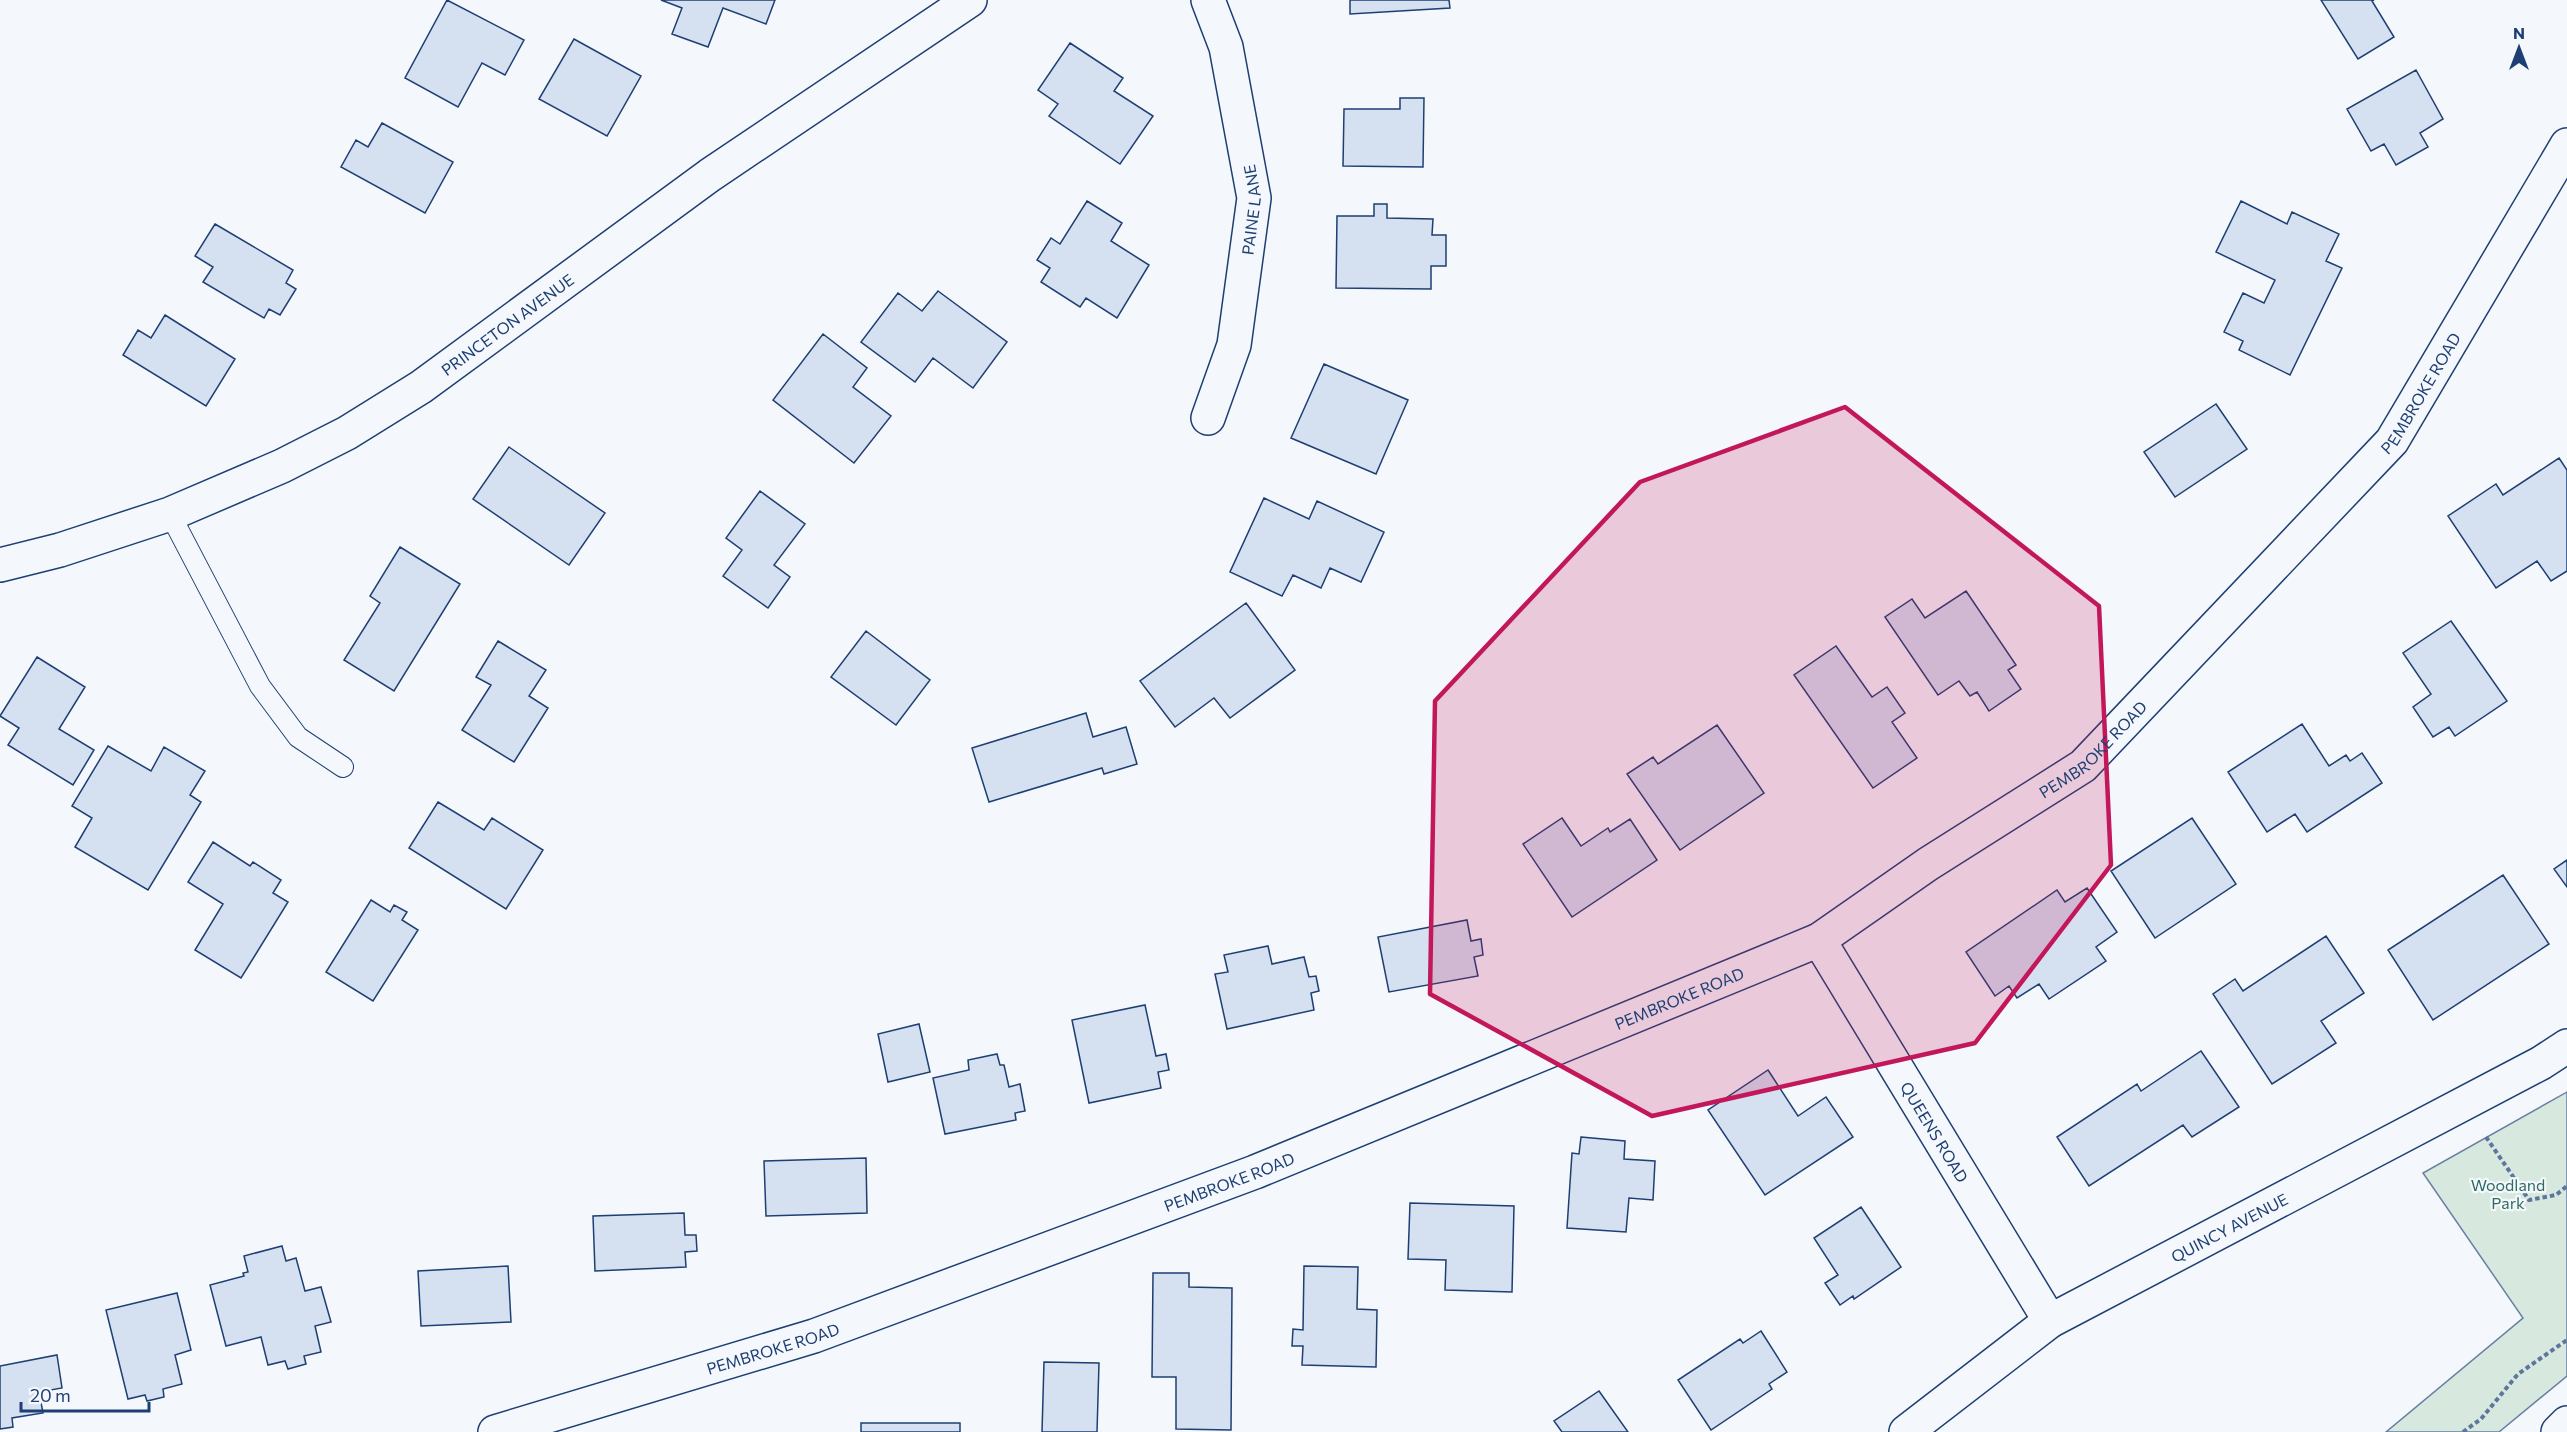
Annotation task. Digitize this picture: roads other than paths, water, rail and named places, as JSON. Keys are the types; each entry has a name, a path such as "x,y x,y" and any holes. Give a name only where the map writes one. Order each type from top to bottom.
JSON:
{"street":[{"name":"PRINCETON AVENUE","path":"0,565 60,550 170,514 282,466 347,433 421,387 710,175 970,0"},
{"name":"PAINE LANE","path":"1208,0 1226,47 1254,198 1234,345 1208,418"},
{"name":"PEMBROKE ROAD","path":"495,1432 825,1332 1255,1172 1820,940 1928,864 2083,766 2392,441 2567,145"},
{"name":"QUEENS ROAD","path":"1820,940 2050,1321"},
{"name":"QUINCY AVENUE","path":"1906,1432 2050,1321 2541,1063 2567,1046"},
{"path":"2558,1432 2567,1423"}],"lane":[{"path":"170,514 260,686 298,737 343,767"}],"park label":[{"name":"Woodland Park","path":"2508,1193"}]}
